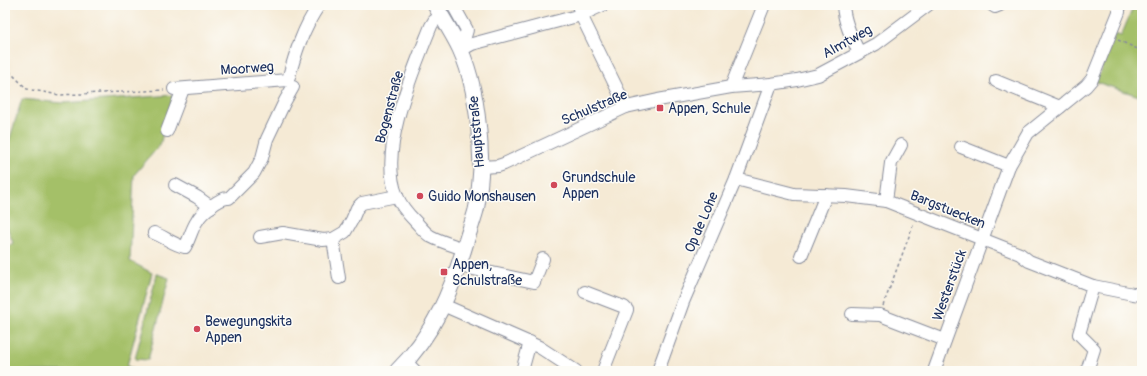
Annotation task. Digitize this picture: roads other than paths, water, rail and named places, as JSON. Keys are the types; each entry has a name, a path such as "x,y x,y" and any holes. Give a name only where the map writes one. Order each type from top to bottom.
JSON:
{"main road":[{"name":"Hauptstraße","path":"406,368 444,304 459,266 476,210 481,167 479,129 472,86 460,50 443,8"}],"street":[{"name":"Moorweg","path":"167,131 178,89 288,80 305,28 319,5"},
{"path":"460,50 472,44 579,10 604,5"},
{"path":"731,87 764,5"},
{"path":"843,5 843,12 849,33 859,52"},
{"name":"Almtweg","path":"771,84 818,75 876,44 928,5"},
{"path":"992,5 995,7 1000,5"},
{"name":"Westerstück","path":"934,371 1009,166 1028,132 1086,86 1092,79 1119,12 1119,5"},
{"name":"Bogenstraße","path":"443,8 431,26 408,88 394,136 392,148 392,169 397,196 409,214 423,230 429,235 445,243 464,249"},
{"path":"579,10 626,107"},
{"path":"996,81 1060,107"},
{"name":"Schulstraße","path":"481,167 498,166 504,164 626,107 731,87 771,84"},
{"name":"Op de Lohe","path":"658,371 683,302 736,179 771,84"},
{"path":"154,233 163,236 180,246 186,247 200,216 220,199 225,197 229,198 254,173 262,158 267,139 293,87"},
{"path":"886,201 891,163 901,145"},
{"path":"961,147 1009,166"},
{"name":"Bargstuecken","path":"736,179 794,194 846,196 886,201 917,213 984,234 1020,254 1029,261 1093,286 1142,295"},
{"path":"175,185 211,206"},
{"path":"260,237 283,232 323,240 333,239 345,232 357,208 362,203 397,196"},
{"path":"801,256 826,196"},
{"path":"333,239 338,278"},
{"path":"459,266 534,282 543,259"},
{"path":"1087,371 1094,349 1080,334 1093,286"},
{"path":"585,292 624,307 626,310 603,371"},
{"path":"444,304 539,346 576,371"},
{"name":"Westerstück","path":"852,314 880,315 945,340"},
{"path":"522,371 530,342"}],"place":[{"name":"Appen, Schule","path":"660,108"},
{"name":"Grundschule Appen","path":"554,185"},
{"name":"Guido Monshausen","path":"420,196"},
{"name":"Appen, Schulstraße","path":"444,272"},
{"name":"Bewegungskita Appen","path":"197,329"}]}
